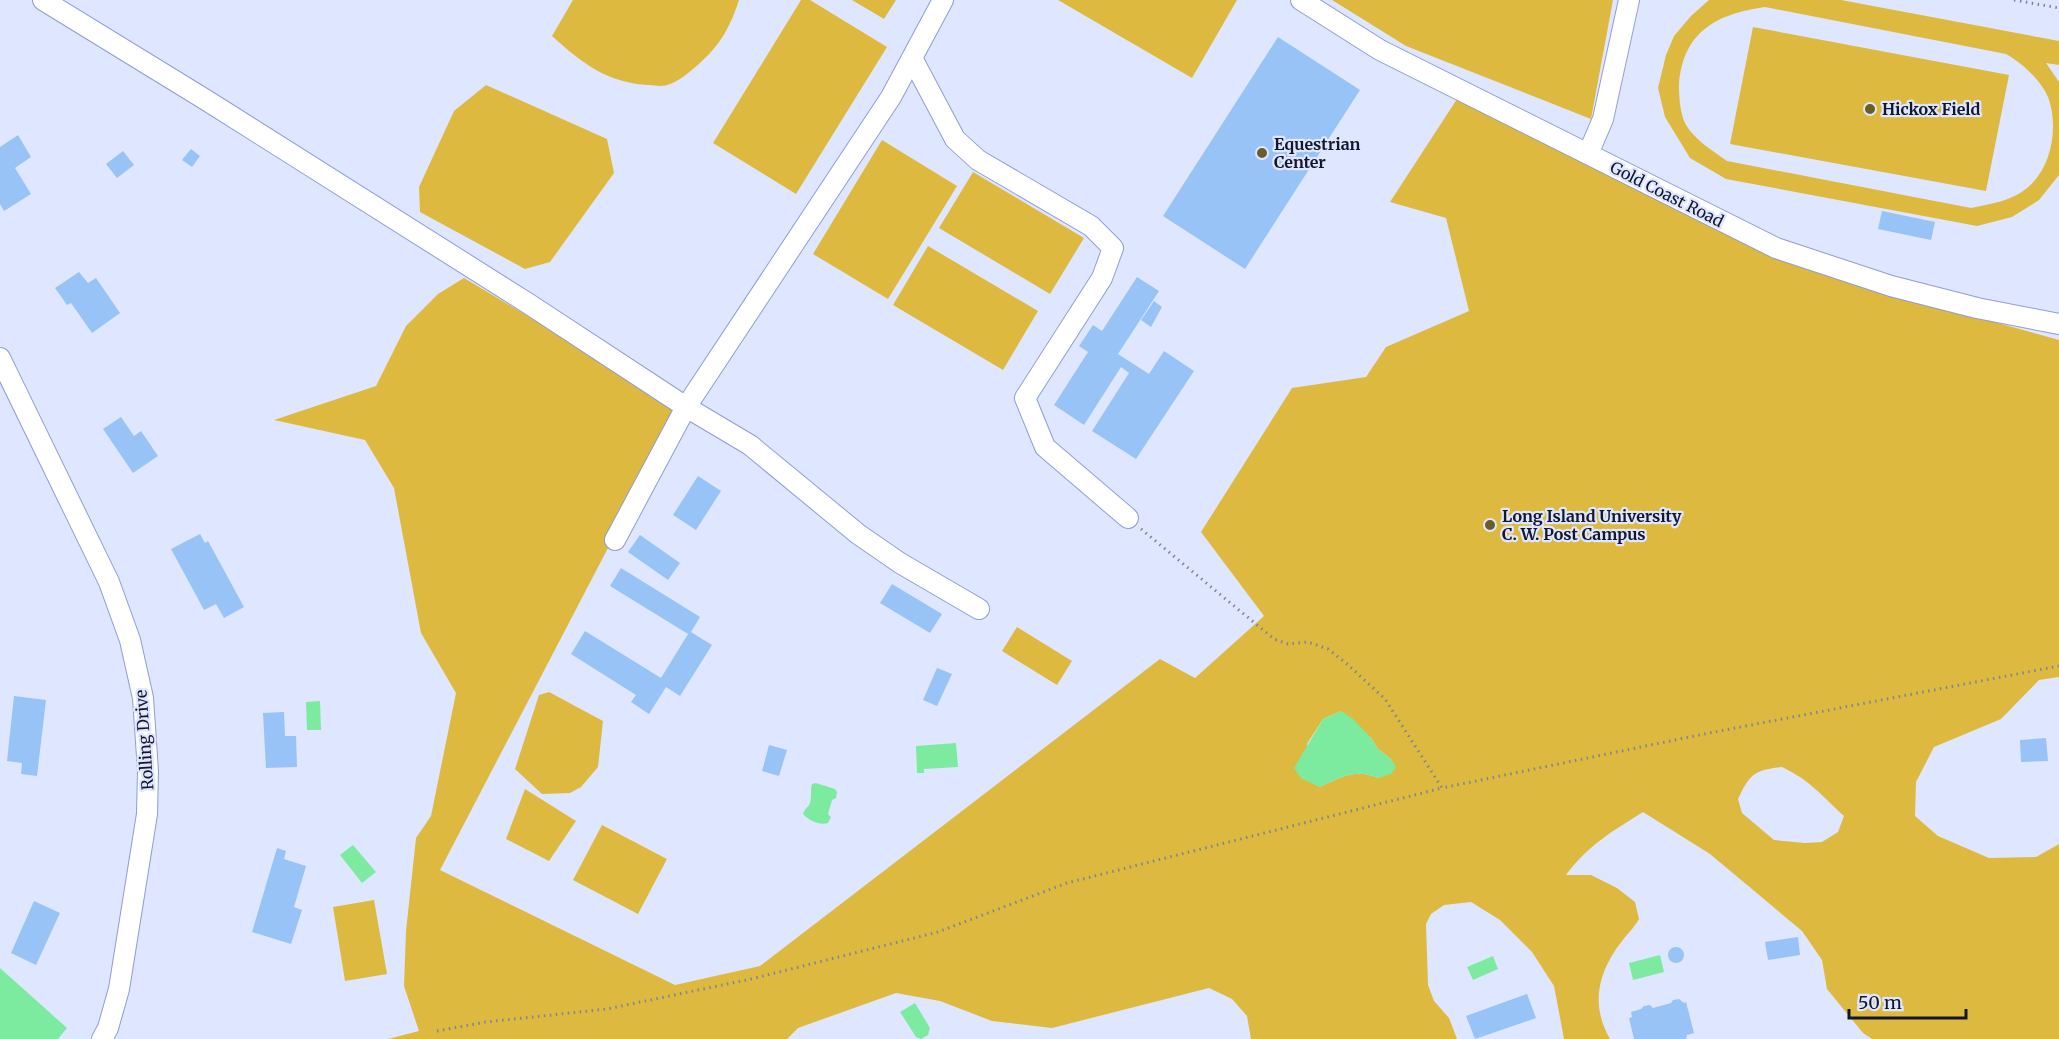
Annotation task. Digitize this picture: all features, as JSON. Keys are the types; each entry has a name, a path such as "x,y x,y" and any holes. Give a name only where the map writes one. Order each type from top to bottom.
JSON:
{"street":[{"path":"43,0 206,100 529,304 686,407 750,445 858,534 900,563 979,609"},
{"path":"615,540 686,407 891,97 943,0"},
{"name":"Gold Coast Road","path":"1302,0 1380,50 1776,248 1892,286 1977,308 2059,324"},
{"path":"1588,154 1604,119 1629,0"},
{"path":"912,58 955,140 978,160 1091,226 1113,248 1101,278 1025,398 1045,447 1128,518"},
{"name":"Rolling Drive","path":"0,358 109,582 130,640 143,698 148,771 147,814 119,989 108,1028 102,1039"}],"path":[{"path":"2014,0 2059,8"},
{"path":"1128,518 1274,639 1288,644 1308,642 1328,649 1346,663 1384,699 1442,788"},
{"path":"437,1031 486,1022 607,1009 751,979 938,932 1067,883 1442,788 2059,666"}],"shaded area":[{"path":"573,0 739,0 725,34 708,55 681,79 660,86 634,83 608,76 585,63 552,36"},
{"path":"801,0 810,0 887,47 796,194 713,143"},
{"path":"852,0 896,0 884,19"},
{"path":"1058,0 1237,0 1192,78"},
{"path":"1332,0 1613,0 1591,119 1406,46"},
{"path":"1709,0 1841,0 2059,41 2059,65 2046,63 2059,82 2059,175 2039,200 2012,217 1977,226 1726,179 1690,158 1665,117 1658,88 1666,55 1674,36","holes":["1765,7 2006,54 2030,72 2041,84 2048,97 2053,121 2051,146 2048,158 2036,180 2027,188 2008,199 1971,208 1727,161 1690,131 1684,121 1680,105 1679,85 1682,66 1695,38 1718,21 1748,10"]},
{"name":"Hickox Field","path":"1753,27 2009,75 1986,191 1730,144"},
{"path":"486,85 607,139 614,173 550,262 525,269 420,212 419,187 454,111"},
{"path":"1457,99 1720,230 1969,315 2059,340 2059,677 2039,680 2001,719 1934,747 1916,782 1915,816 1938,836 1989,858 2036,857 2059,844 2059,1039 1872,1039 1863,1033 1827,989 1822,960 1802,931 1710,854 1643,812 1592,847 1566,875 1591,875 1617,888 1635,902 1639,919 1614,953 1602,976 1600,1013 1610,1039 1564,1039 1554,986 1532,952 1500,920 1471,902 1444,905 1431,914 1426,924 1428,985 1434,1001 1449,1018 1457,1039 1251,1039 1247,1016 1232,999 1209,988 1052,1028 992,1021 940,1001 896,993 798,1028 787,1039 388,1039 419,1031 404,986 406,931 416,838 431,816 456,693 421,633 394,488 365,440 274,420 376,386 406,326 438,294 464,278 681,408 440,870 675,985 760,966 1160,659 1195,678 1264,616 1201,532 1292,388 1366,377 1386,347 1469,311 1446,218 1390,202","holes":["1341,711 1391,759 1378,778 1355,774 1319,787 1307,744 1323,719","1782,767 1808,783 1844,816 1838,832 1822,842 1774,840 1742,813 1738,799 1750,779 1759,772"]},
{"path":"882,140 957,186 888,299 813,254"},
{"path":"973,172 1084,238 1050,294 939,228"},
{"path":"928,246 1038,311 1003,370 893,305"},
{"path":"1017,627 1072,661 1057,685 1002,651"},
{"path":"549,692 603,721 598,767 581,787 570,793 542,794 515,769 539,695"},
{"path":"320,701 321,730 307,730 306,702"},
{"path":"1341,711 1353,719 1378,749 1391,759 1396,767 1391,774 1378,778 1355,774 1319,787 1301,778 1294,768 1323,719"},
{"path":"956,743 958,767 924,769 924,773 917,773 916,746"},
{"path":"816,783 835,789 837,792 836,798 832,800 828,814 831,817 828,823 814,822 803,814 810,803 812,784"},
{"path":"525,789 576,821 549,861 506,839"},
{"path":"602,825 667,859 638,914 573,880"},
{"path":"353,845 376,872 362,883 340,855"},
{"path":"374,900 387,974 345,981 333,907"},
{"path":"1660,955 1664,972 1633,980 1629,963"},
{"path":"1493,956 1498,969 1473,980 1467,967"},
{"path":"0,968 67,1028 58,1039 0,1039"},
{"path":"915,1003 930,1028 928,1035 921,1039 916,1037 900,1012"}],"building":[{"name":"Equestrian Center","path":"1278,37 1360,90 1245,269 1163,216"},
{"path":"18,135 31,157 15,168 31,194 4,211 0,204 0,147"},
{"path":"191,149 200,156 192,167 182,160"},
{"path":"123,151 134,165 117,178 106,164"},
{"path":"1882,211 1935,222 1931,240 1878,229"},
{"path":"79,272 88,283 96,278 120,313 92,333 71,303 67,305 55,288"},
{"path":"1137,277 1159,291 1118,354 1149,374 1164,351 1194,371 1136,459 1092,431 1129,373 1121,367 1084,425 1054,405 1088,352 1079,346 1093,325 1102,331"},
{"path":"1154,301 1162,307 1151,327 1141,320"},
{"path":"121,417 134,436 141,431 158,456 133,473 103,429"},
{"path":"698,476 721,491 696,530 673,515"},
{"path":"200,534 205,543 208,541 244,607 224,618 216,604 204,610 171,549"},
{"path":"640,535 680,563 668,580 628,552"},
{"path":"621,568 700,617 691,632 712,645 680,696 666,687 649,714 631,702 636,695 571,654 585,631 661,678 688,634 610,586"},
{"path":"892,584 942,614 930,633 880,603"},
{"path":"937,668 952,674 937,706 923,700"},
{"path":"14,696 46,700 37,776 21,774 22,763 7,761"},
{"path":"284,712 285,736 296,736 297,767 266,768 263,713"},
{"path":"2046,738 2048,761 2021,762 2020,740"},
{"path":"769,745 787,750 779,776 762,771"},
{"path":"277,848 286,851 284,859 306,866 294,907 302,910 291,944 252,932"},
{"path":"34,901 60,913 36,965 11,953"},
{"path":"1798,937 1800,955 1768,960 1765,942"},
{"path":"1676,947 1682,949 1684,955 1682,961 1676,963 1670,961 1668,955 1670,949"},
{"path":"1527,994 1536,1018 1475,1039 1466,1016"},
{"path":"1679,999 1686,1002 1694,1033 1687,1035 1686,1039 1634,1039 1629,1018 1632,1017 1631,1012 1644,1006 1650,1005 1653,1008"}],"place":[{"name":"Hickox Field","path":"1870,109"},
{"name":"Equestrian Center","path":"1262,153"},
{"name":"Long Island University C. W. Post Campus","path":"1490,525"}]}
